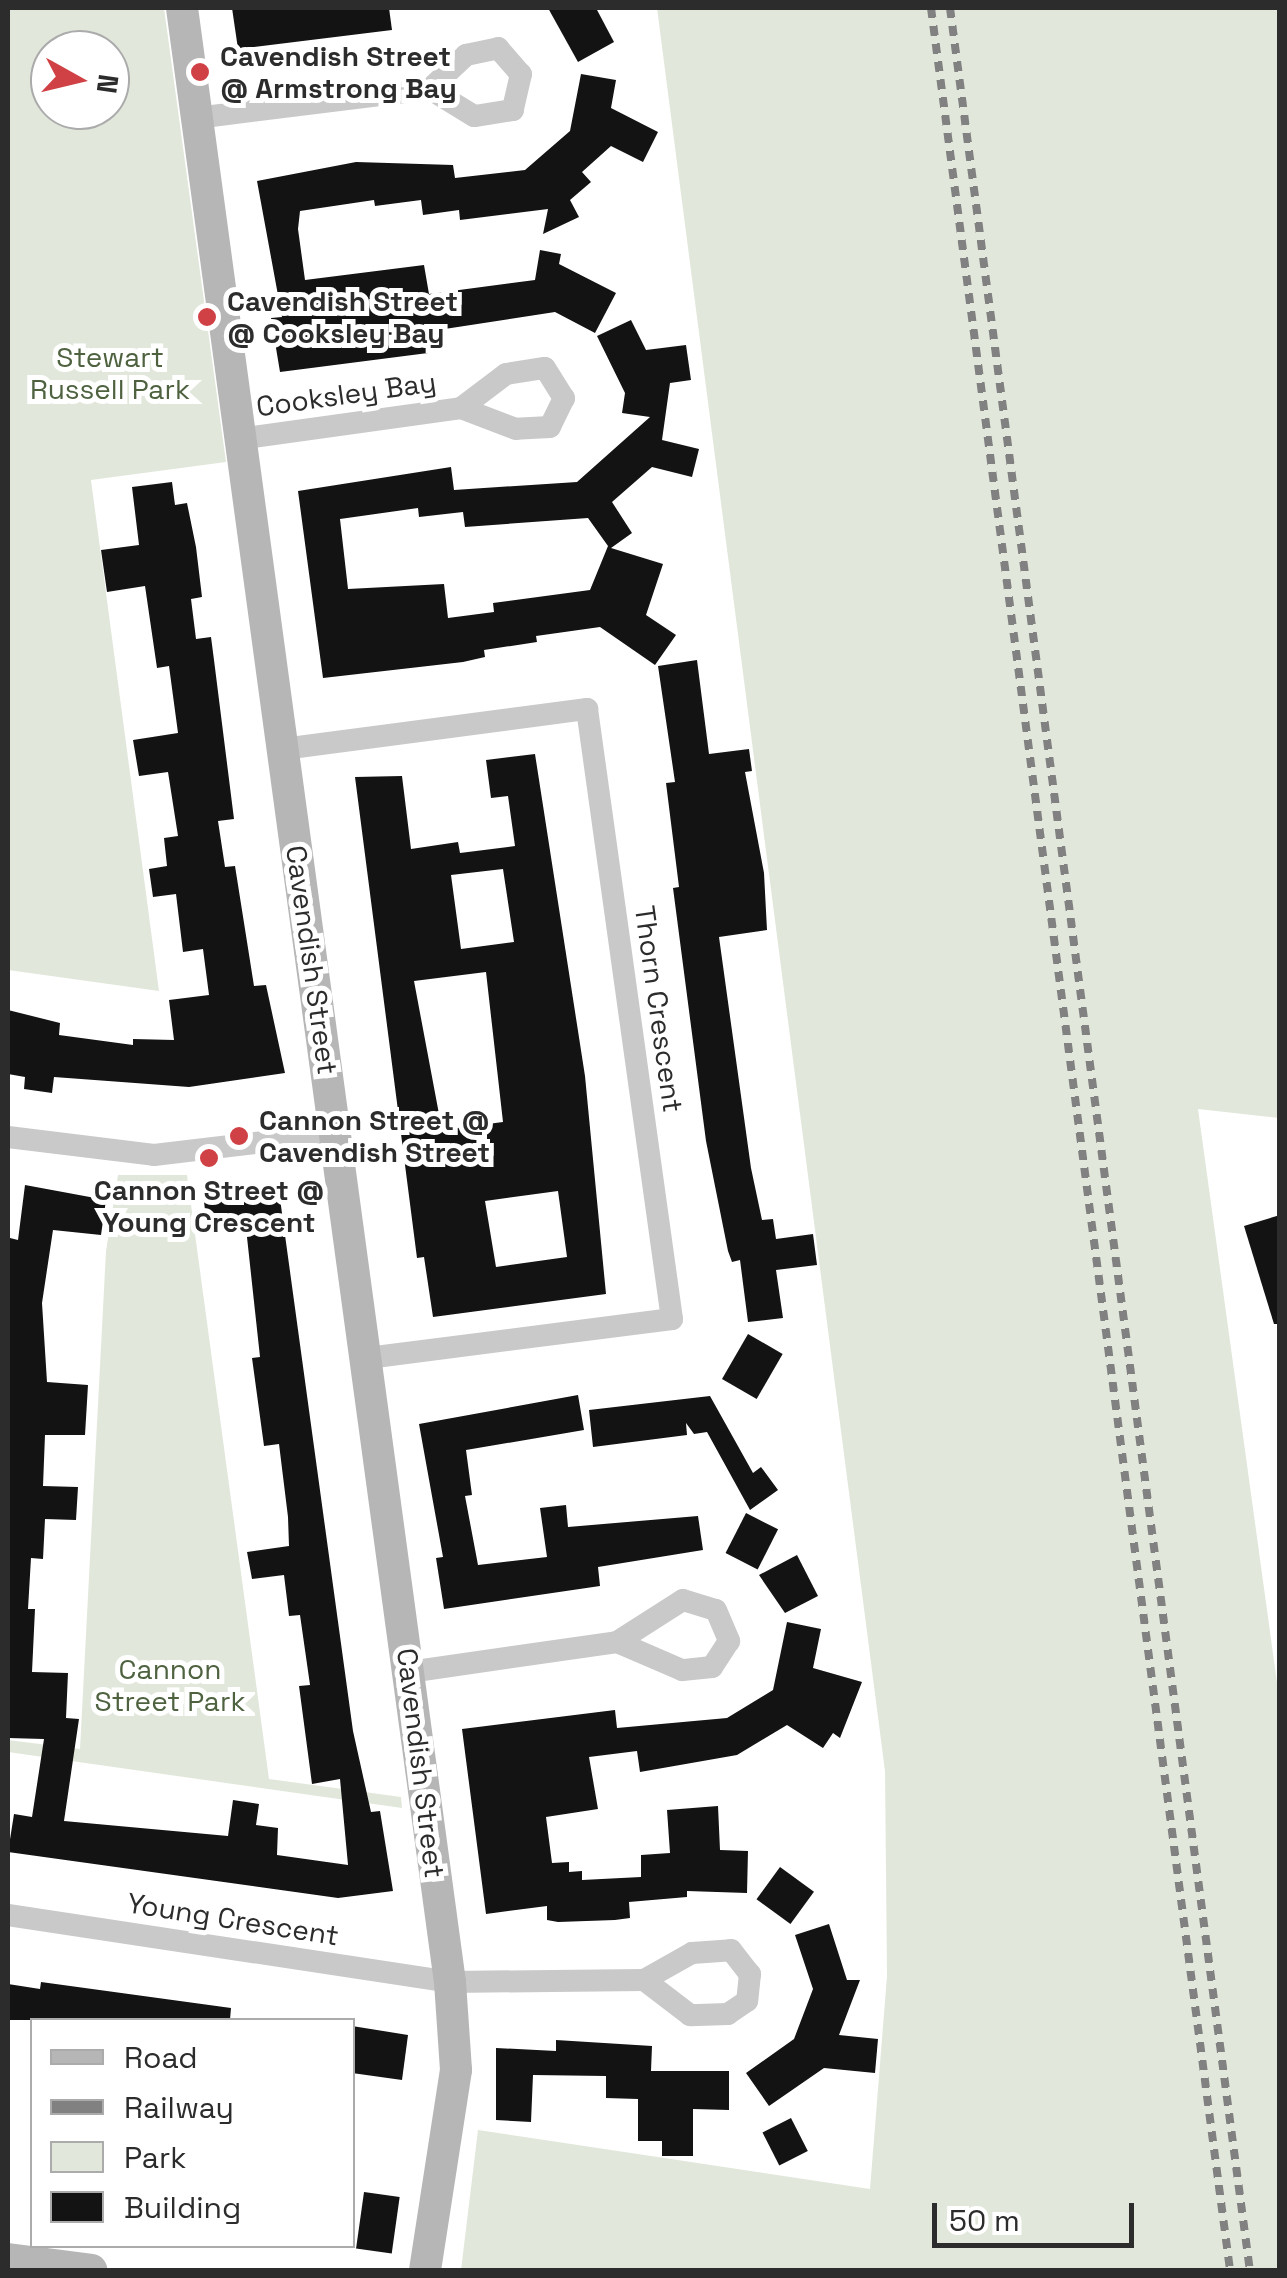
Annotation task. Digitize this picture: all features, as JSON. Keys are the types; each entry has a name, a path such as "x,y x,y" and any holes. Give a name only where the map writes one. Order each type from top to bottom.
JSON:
{"street":[{"name":"Cavendish Street","path":"182,8 338,1133 450,1982 456,2070 426,2270"},
{"path":"196,118 430,89"},
{"name":"Cooksley Bay","path":"239,439 461,408"},
{"name":"Thorn Crescent","path":"283,749 587,709 626,984 672,1319 368,1358"},
{"path":"8,1138 154,1156 338,1133"},
{"path":"409,1672 618,1642"},
{"name":"Young Crescent","path":"8,1915 450,1982 644,1980"},
{"path":"24,2264 91,2270"}],"green space":[{"name":"Stewart Russell Park","path":"8,8 164,8 226,462 91,480 159,991 8,970"},
{"path":"657,8 1279,8 1279,1118 1198,1109 1279,1697 1279,2270 461,2270 478,2130 870,2189 887,1976 885,1771"},
{"name":"Cannon Street Park","path":"118,1175 187,1175 269,1779 401,1797 402,1808 8,1752 8,1740 80,1749 106,1251"}],"building":[{"path":"232,8 389,8 392,30 238,49"},
{"path":"548,8 596,8 614,42 578,62"},
{"path":"581,74 616,80 611,108 658,132 643,162 611,146 582,172 591,182 570,200 579,217 543,234 548,209 460,220 459,210 423,215 421,200 375,206 374,200 300,211 298,229 305,280 424,265 429,294 535,280 540,250 561,254 559,264 616,293 595,333 555,312 425,332 428,353 280,372 271,318 282,317 257,181 356,162 453,165 455,178 525,170 570,131"},
{"path":"631,320 646,350 686,345 691,380 670,383 662,440 699,449 692,477 652,467 612,502 632,533 611,548 663,564 646,615 676,635 655,665 600,627 536,636 537,642 484,650 485,657 463,662 323,678 298,491 451,467 454,490 577,482 650,417 622,413 625,393 597,336","holes":["418,508 419,517 463,512 465,527 588,518 608,546 590,590 493,603 494,612 448,618 444,584 348,589 340,519"]},
{"path":"172,482 175,505 187,503 196,547 202,597 191,599 196,639 211,637 234,819 218,821 225,867 235,866 254,986 266,985 285,1073 189,1087 54,1077 52,1093 24,1089 25,1077 8,1074 8,1010 60,1023 59,1035 133,1045 133,1039 174,1040 169,1000 209,995 203,949 183,952 176,894 153,897 149,869 167,866 164,838 178,836 168,772 139,776 133,740 178,733 169,666 157,668 145,586 107,592 101,550 139,545 132,487"},
{"path":"697,660 709,754 749,749 752,771 745,772 764,873 767,930 719,937 751,1168 762,1220 773,1219 776,1239 813,1234 817,1265 776,1270 783,1318 748,1322 740,1260 732,1262 728,1251 706,1141 673,888 679,887 666,783 675,782 658,666"},
{"path":"535,754 585,1076 606,1294 433,1317 424,1257 417,1258 355,777 402,776 411,849 458,842 460,853 515,846 508,796 491,798 486,760","holes":["503,869 514,942 461,949 451,875","486,972 503,1122 442,1130 414,981","558,1191 567,1257 496,1267 485,1201"]},
{"path":"278,1184 353,1731 371,1812 380,1811 393,1891 338,1898 8,1852 14,1814 32,1817 44,1739 8,1738 8,1253 10,1238 18,1240 25,1185 106,1200 101,1235 53,1230 42,1303 47,1382 88,1385 85,1435 45,1435 43,1486 78,1487 76,1520 45,1519 43,1559 31,1558 28,1609 35,1609 32,1672 68,1673 66,1718 79,1719 64,1821 228,1836 233,1800 259,1804 256,1825 278,1828 277,1855 348,1865 340,1779 312,1784 299,1686 310,1685 300,1615 289,1616 284,1575 252,1579 247,1552 289,1546 279,1444 264,1446 252,1358 260,1357 246,1228 208,1233 203,1194"},
{"path":"1280,1215 1280,1324 1274,1324 1244,1226"},
{"path":"748,1334 783,1354 757,1399 722,1379"},
{"path":"578,1395 584,1430 466,1450 472,1495 465,1496 478,1565 547,1557 540,1508 566,1505 568,1527 698,1516 703,1550 598,1567 600,1586 444,1609 436,1558 443,1557 419,1424"},
{"path":"710,1396 753,1473 761,1467 778,1490 750,1510 707,1432 694,1434 686,1423 687,1435 593,1447 589,1410"},
{"path":"746,1513 778,1529 758,1569 726,1553"},
{"path":"797,1555 818,1596 785,1613 759,1575"},
{"path":"787,1622 821,1629 813,1668 862,1682 840,1738 833,1733 823,1748 787,1725 737,1755 640,1772 637,1751 589,1757 598,1809 546,1817 552,1863 569,1862 569,1872 582,1871 582,1880 641,1877 641,1855 670,1853 667,1810 718,1806 720,1850 748,1851 747,1893 687,1891 687,1897 629,1902 630,1918 615,1920 547,1920 547,1906 486,1914 462,1729 615,1710 617,1728 727,1718 773,1690"},
{"path":"780,1867 814,1892 790,1924 756,1899"},
{"path":"829,1924 847,1980 860,1980 839,2035 878,2039 875,2073 824,2068 769,2106 746,2073 794,2039 813,1989 795,1935"},
{"path":"41,1982 231,2008 230,2018 8,2020 8,1984 40,1989"},
{"path":"355,2026 408,2035 402,2080 355,2073"},
{"path":"556,2040 652,2046 651,2071 729,2071 729,2110 693,2109 693,2156 662,2156 662,2141 638,2141 638,2099 606,2098 606,2076 533,2075 531,2122 496,2120 496,2048 556,2051"},
{"path":"791,2118 808,2151 779,2165 762,2133"},
{"path":"364,2192 400,2197 392,2253 356,2248"}],"railway":[{"path":"931,8 1230,2270"},
{"path":"950,8 1250,2270"}],"place":[{"name":"Cavendish Street @ Armstrong Bay","path":"200,72"},
{"name":"Cavendish Street @ Cooksley Bay","path":"207,317"},
{"name":"Cannon Street @ Cavendish Street","path":"239,1136"},
{"name":"Cannon Street @ Young Crescent","path":"209,1158"}]}
